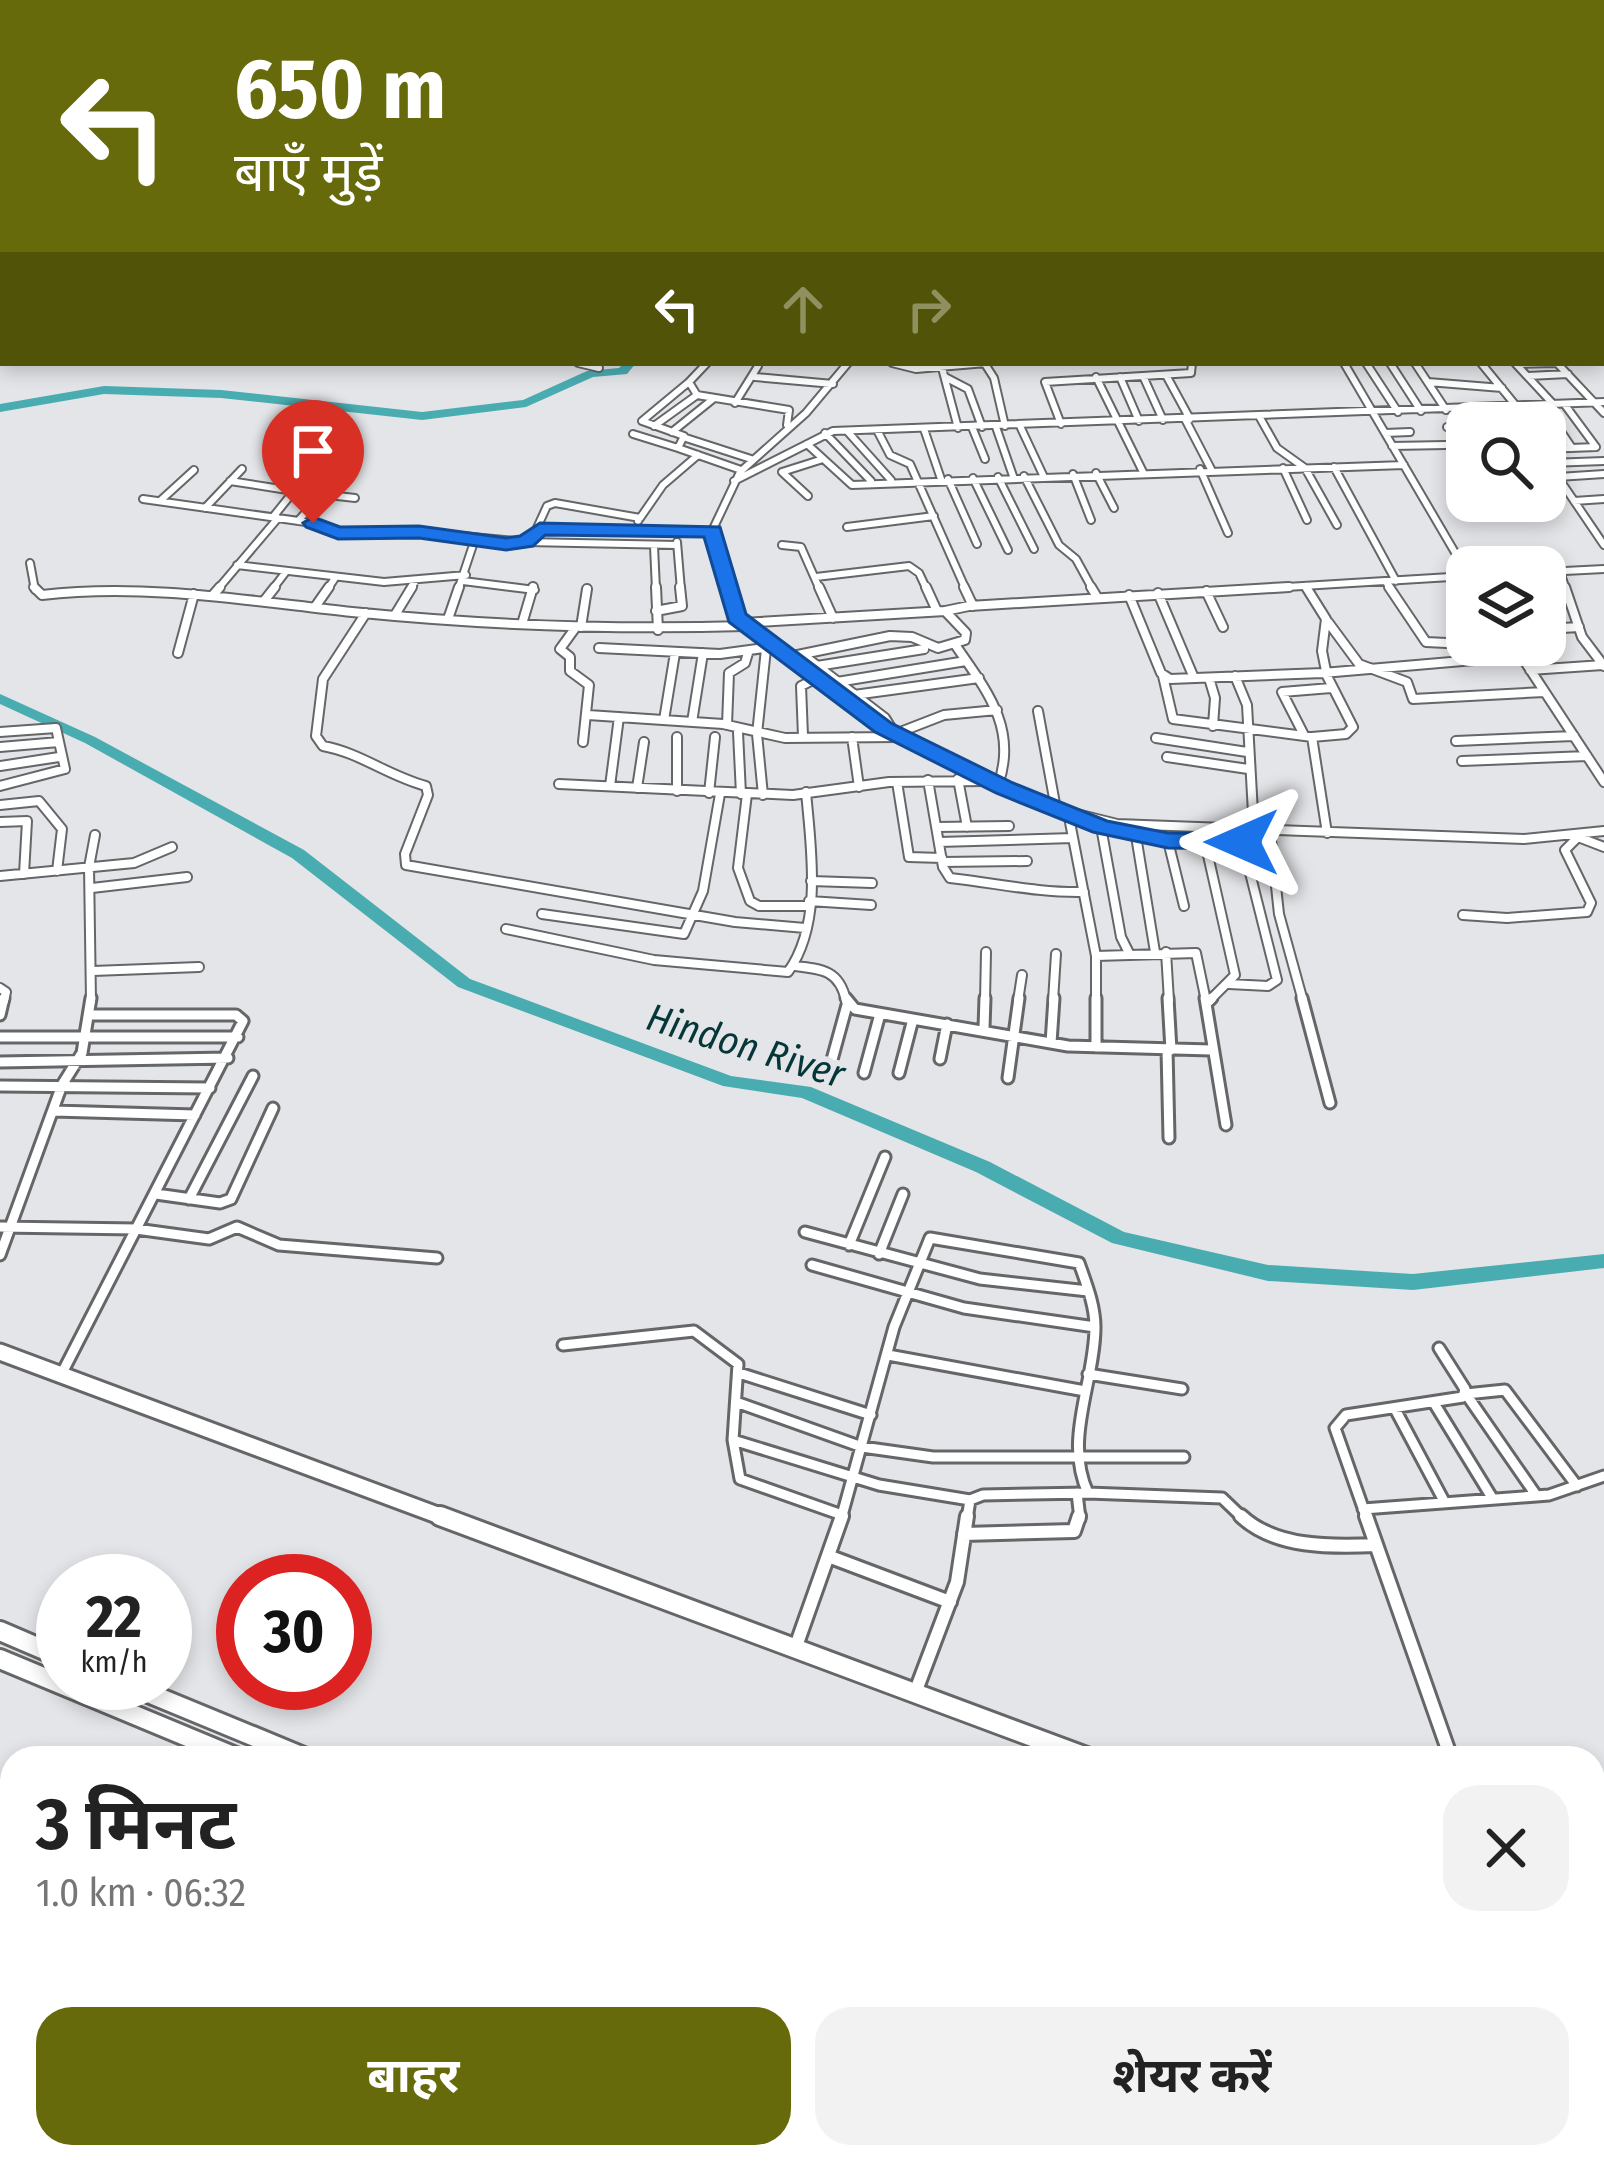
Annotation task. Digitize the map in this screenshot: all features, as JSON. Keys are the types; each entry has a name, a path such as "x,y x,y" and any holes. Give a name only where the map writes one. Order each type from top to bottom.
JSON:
{"street":[{"path":"591,366 599,368"},
{"path":"704,366 642,416 642,421 752,459"},
{"path":"735,403 758,366"},
{"path":"846,366 833,384 741,470 713,531 731,609 743,624 769,648 898,736 1056,809 1144,827 1255,831 1271,836"},
{"path":"915,366 942,369 968,388 985,459"},
{"path":"988,366 1013,476"},
{"path":"1060,366 1063,378"},
{"path":"1168,366 1211,469"},
{"path":"1061,424 1044,384 1063,378 1194,372 1193,366"},
{"path":"1346,366 1450,546"},
{"path":"1368,366 1398,412"},
{"path":"1392,366 1421,411"},
{"path":"1417,366 1446,410"},
{"path":"1484,366 1513,402"},
{"path":"1519,366 1551,402"},
{"path":"1560,366 1600,402 1604,413"},
{"path":"942,369 958,428"},
{"path":"1528,376 1568,374"},
{"path":"1120,376 1139,421"},
{"path":"1143,376 1162,420"},
{"path":"755,377 833,384"},
{"path":"1096,377 1143,472"},
{"path":"689,382 697,395 789,410 785,430"},
{"path":"1428,382 1502,388"},
{"path":"654,426 697,395"},
{"path":"672,432 713,399"},
{"path":"1566,405 1600,402"},
{"path":"1566,406 1596,446 1566,450"},
{"path":"733,482 825,433 1446,410"},
{"path":"1259,416 1277,448 1305,468 1337,525"},
{"path":"1020,426 1043,475"},
{"path":"924,429 977,544"},
{"path":"877,430 882,446 910,464 973,606"},
{"path":"847,431 891,481"},
{"path":"1385,433 1410,432"},
{"path":"825,433 871,482"},
{"path":"633,434 741,470"},
{"path":"677,448 686,438"},
{"path":"1566,440 1572,448"},
{"path":"807,444 848,484 1404,465"},
{"path":"1392,446 1446,445"},
{"path":"632,531 663,485 698,454"},
{"path":"1566,458 1604,461"},
{"path":"808,496 782,472 823,459"},
{"path":"1334,467 1426,642 1446,643"},
{"path":"1283,468 1307,520"},
{"path":"205,508 242,469"},
{"path":"298,520 344,469"},
{"path":"1200,469 1228,533"},
{"path":"160,502 194,470"},
{"path":"1096,473 1114,508"},
{"path":"1072,474 1091,520"},
{"path":"1566,477 1604,475"},
{"path":"1024,476 1059,545 1076,559 1097,597"},
{"path":"998,477 1034,549"},
{"path":"974,478 1008,550"},
{"path":"230,481 355,498"},
{"path":"1566,489 1604,545"},
{"path":"213,595 294,491"},
{"path":"143,499 298,520 338,533 419,532 526,542 677,545"},
{"path":"1574,501 1604,499"},
{"path":"526,542 551,503 640,518"},
{"path":"847,527 934,516"},
{"path":"1593,529 1604,528"},
{"path":"536,530 713,531"},
{"path":"656,611 682,606 674,531"},
{"path":"448,619 475,539"},
{"path":"782,545 801,547 832,618"},
{"path":"654,546 658,630"},
{"path":"30,563 35,591 42,595 87,590 194,593 366,613 658,630 1446,577"},
{"path":"238,566 335,578 464,578 536,586 522,624"},
{"path":"816,577 909,566 919,573 941,611 966,633 956,646 817,666"},
{"path":"1566,571 1604,569"},
{"path":"264,601 285,573"},
{"path":"315,608 335,578"},
{"path":"395,615 416,580"},
{"path":"1306,586 1358,667 1374,676 1407,682 1410,697 1418,701 1544,692"},
{"path":"1566,588 1586,644 1604,666"},
{"path":"583,742 589,685 570,671 570,657 560,649 578,627 587,589"},
{"path":"1206,591 1223,627"},
{"path":"178,653 194,593"},
{"path":"1158,593 1193,678"},
{"path":"1130,595 1163,676 1170,716 1213,726 1308,736 1353,731 1322,673 1326,619"},
{"path":"366,613 323,679 316,736 323,746 356,752 389,776 426,786 428,795 405,854 406,865 693,915 805,928"},
{"path":"1566,628 1580,627"},
{"path":"788,657 902,636 927,648"},
{"path":"956,646 1009,732 1008,757 994,783"},
{"path":"599,648 748,653 769,648"},
{"path":"763,795 757,734 769,648"},
{"path":"664,720 675,653"},
{"path":"692,722 703,653"},
{"path":"728,725 729,673 745,663 748,653"},
{"path":"802,655 885,718 898,736"},
{"path":"837,682 966,661"},
{"path":"1163,676 1322,673 1446,661"},
{"path":"1527,666 1604,782"},
{"path":"1530,670 1604,666"},
{"path":"1235,676 1246,700 1255,831"},
{"path":"803,736 801,686 817,678"},
{"path":"854,694 979,678"},
{"path":"1209,678 1215,698 1213,726"},
{"path":"1327,833 1308,736 1282,692 1331,688"},
{"path":"588,715 728,725 738,732 757,734 852,737 898,736 944,715 997,710"},
{"path":"1038,711 1056,809"},
{"path":"610,786 619,717"},
{"path":"0,731 55,728 63,771 0,786"},
{"path":"738,732 744,794 738,868 750,902 871,905"},
{"path":"542,914 683,934 703,891 715,794 715,736"},
{"path":"1456,741 1574,736"},
{"path":"677,737 677,791"},
{"path":"852,737 859,787"},
{"path":"1156,738 1247,752"},
{"path":"0,747 59,742"},
{"path":"637,788 644,742"},
{"path":"1462,761 1586,756"},
{"path":"1167,757 1248,770"},
{"path":"0,766 59,758"},
{"path":"958,779 967,826"},
{"path":"559,784 763,795 928,780 994,783"},
{"path":"928,780 946,873 956,880 1005,884 1040,894 1084,892"},
{"path":"897,782 909,857 1027,861"},
{"path":"795,966 811,881 806,792"},
{"path":"0,805 39,801 62,829 56,871"},
{"path":"1068,812 1096,956 1096,1047"},
{"path":"1083,816 1101,827 1168,841 1242,842 1327,833 1577,837 1604,831"},
{"path":"0,822 27,821 24,874"},
{"path":"937,827 1010,826"},
{"path":"1101,827 1121,937 1129,953"},
{"path":"0,1255 6,1227 62,1085 82,1053 92,1015 89,867 94,835"},
{"path":"1136,836 1160,952 1169,1049 1169,1138"},
{"path":"1271,836 1287,947 1330,1103"},
{"path":"1577,837 1604,847"},
{"path":"1463,915 1507,918 1587,912 1591,903 1565,850 1577,837"},
{"path":"939,842 1073,838"},
{"path":"1168,841 1184,905"},
{"path":"1205,842 1234,968 1234,978 1206,1004"},
{"path":"1227,984 1268,986 1277,980 1242,842"},
{"path":"0,876 144,861 172,848"},
{"path":"92,888 187,877"},
{"path":"811,881 872,883"},
{"path":"506,929 687,965 782,972 795,966 836,973 844,982 847,1005 830,1067"},
{"path":"985,1028 986,952"},
{"path":"1096,956 1196,953 1226,1125"},
{"path":"1051,1043 1056,954"},
{"path":"93,971 199,967"},
{"path":"1008,1078 1022,975"},
{"path":"0,988 6,992 0,1012"},
{"path":"847,1005 1051,1043 1211,1050"},
{"path":"864,1073 880,1013"},
{"path":"61,1375 243,1022 236,1016 92,1015"},
{"path":"899,1073 913,1019"},
{"path":"940,1059 947,1024"},
{"path":"0,1037 238,1037"},
{"path":"0,1062 228,1058"},
{"path":"189,1199 253,1076"},
{"path":"0,1086 210,1088"},
{"path":"156,1193 220,1203 231,1199 273,1108"},
{"path":"54,1111 195,1115"},
{"path":"849,1245 884,1156"},
{"path":"879,1254 903,1194"},
{"path":"6,1227 136,1229 208,1239 237,1227 279,1245 437,1258"},
{"path":"805,1232 916,1264 1045,1291 1088,1291"},
{"path":"795,1648 842,1515 916,1264 925,1242 936,1238 989,1251 1079,1263 1095,1327 1085,1391 1080,1522 1074,1531 964,1534"},
{"path":"812,1265 964,1308 1095,1327"},
{"path":"563,1345 686,1330 733,1356 739,1373 733,1440 740,1480 842,1515"},
{"path":"1439,1348 1536,1495"},
{"path":"0,1352 1057,1746"},
{"path":"888,1355 1085,1391"},
{"path":"739,1373 871,1414"},
{"path":"1088,1374 1182,1389"},
{"path":"1447,1746 1337,1442 1336,1421 1346,1415 1505,1390 1577,1486"},
{"path":"736,1402 862,1447 933,1457 1184,1457"},
{"path":"1434,1403 1491,1496"},
{"path":"1395,1409 1444,1501"},
{"path":"733,1440 852,1482 908,1495 970,1500 983,1495 1083,1493 1222,1498 1243,1523 1257,1531 1326,1547 1376,1545"},
{"path":"1363,1510 1536,1495 1604,1476"},
{"path":"915,1693 950,1602 970,1500"},
{"path":"828,1556 950,1602"},
{"path":"0,1631 36,1646"},
{"path":"0,1659 209,1746"},
{"path":"190,1710 277,1746"}],"waterway":[{"name":"Hindon River","path":"0,408 104,390 221,394 422,416 526,403 591,374 623,371 627,366"},
{"name":"Hindon River","path":"0,698 90,740 298,854 464,983 729,1082 805,1092 983,1167 1119,1238 1268,1273 1413,1282 1604,1261"}],"route":[{"path":"313,523 338,533 419,532 506,544 526,542 540,529 713,531 736,617 883,728 1005,788 1101,827 1168,841 1242,842"}]}
